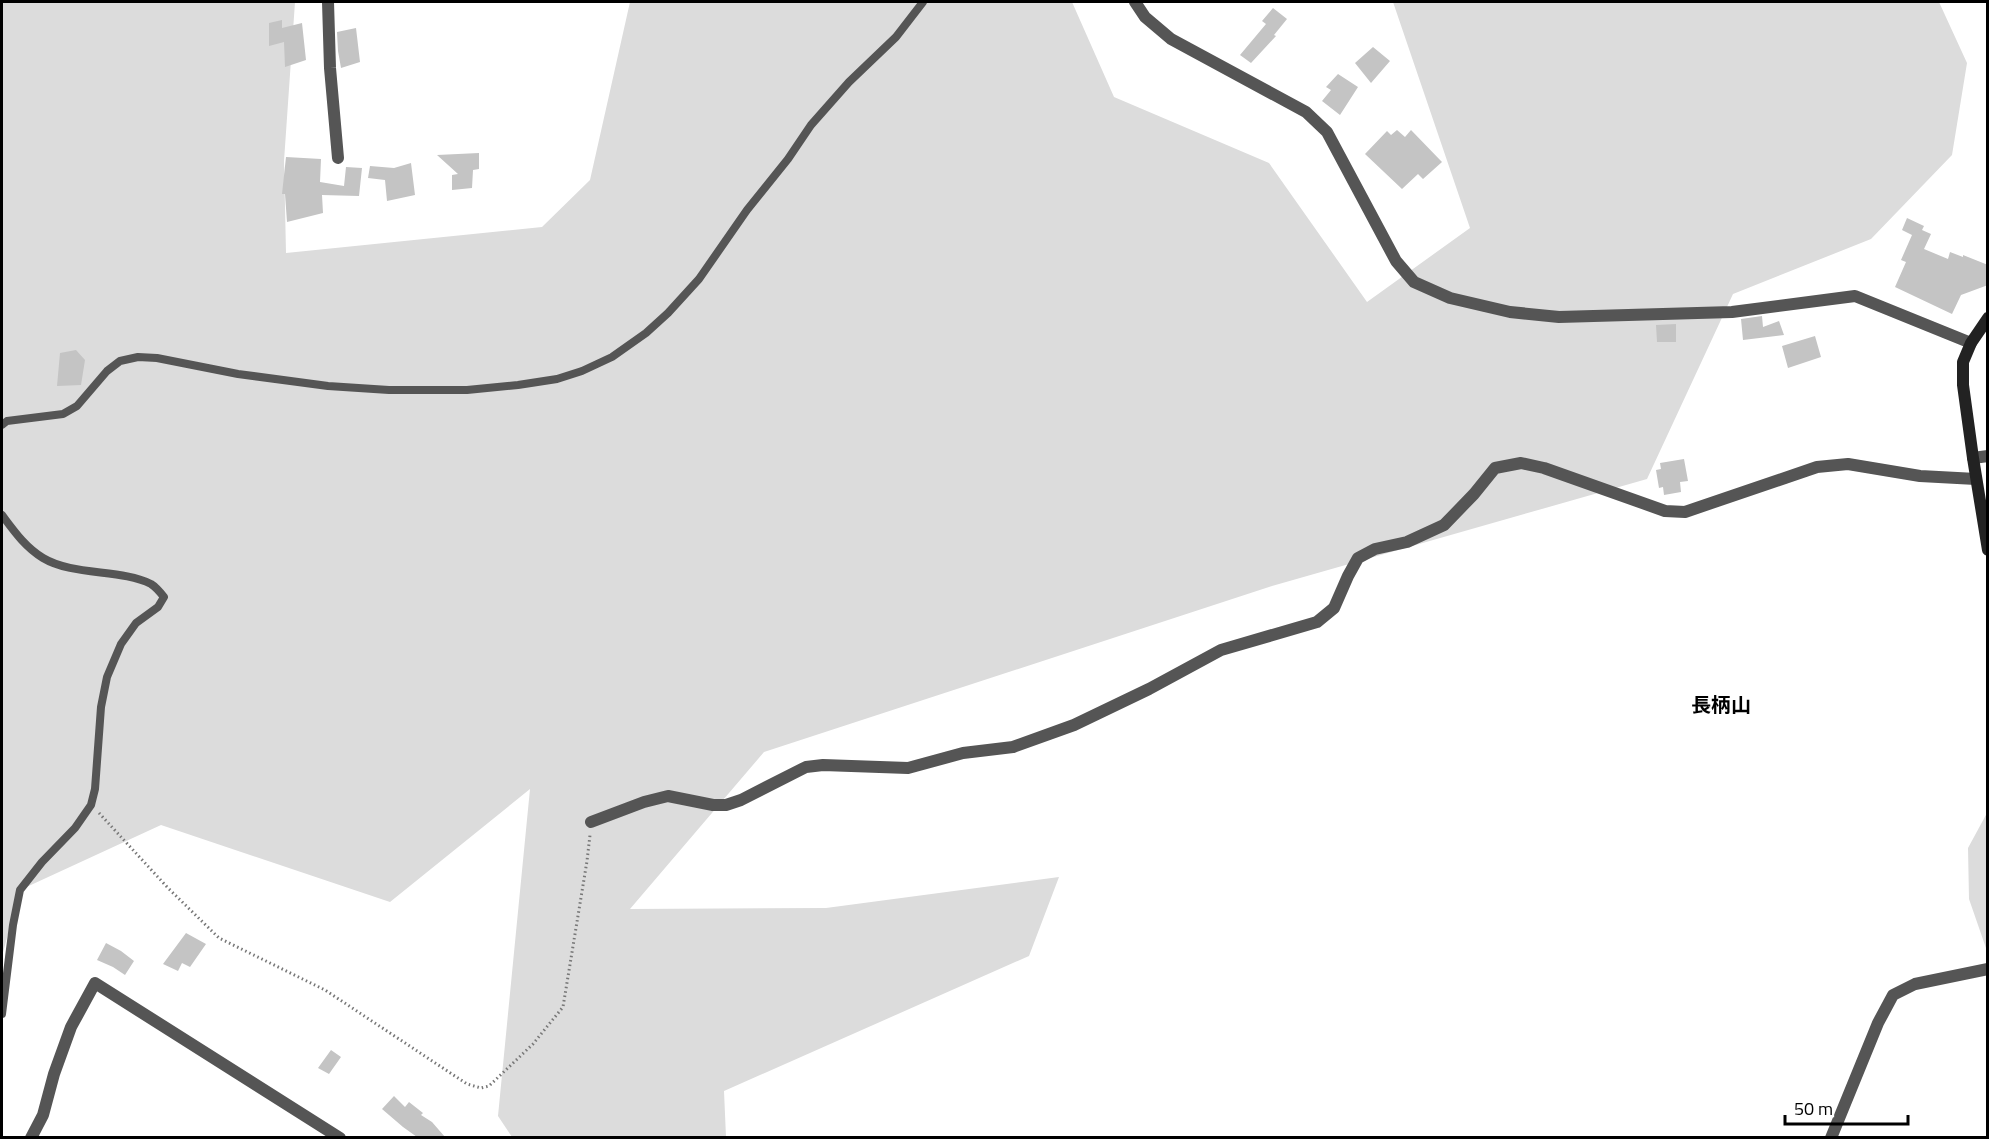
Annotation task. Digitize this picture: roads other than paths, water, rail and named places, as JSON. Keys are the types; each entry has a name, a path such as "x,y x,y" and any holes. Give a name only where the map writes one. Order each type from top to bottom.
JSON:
{"street":[{"path":"328,2 330,68 338,158"},
{"path":"1135,2 1144,16 1171,39 1306,112 1327,132 1396,261 1414,282 1450,298 1510,312 1559,317 1732,312 1855,296 1971,343"},
{"path":"1988,318 1971,343 1963,362 1963,386 1988,550"},
{"path":"1973,458 1988,456"},
{"path":"591,822 644,802 668,796 713,806 726,805 741,800 806,767 823,765 908,768 963,753 1013,747 1074,725 1149,689 1221,650 1317,622 1334,609 1358,558 1375,549 1407,542 1444,525 1495,468 1521,463 1544,468 1665,511 1685,512 1817,467 1848,464 1920,476 1976,479"},
{"path":"1832,1137 1878,1023 1893,995 1914,984 1988,969"},
{"path":"31,1137 43,1115 54,1074 71,1027 95,983 340,1137"}],"lane":[{"path":"2,425 7,421 63,414 77,406 107,371 120,361 138,357 157,358 238,374 328,386 389,390 467,390 518,385 557,380 582,371 612,357 668,314 699,279 811,125 849,82 896,37 924,2"},
{"path":"2,515 22,542 45,559 68,567 138,580 153,585 164,597 158,607 136,623 121,644 107,677 101,707 95,789 91,806 75,828 42,862 20,890 2,1014"}],"district":[{"name":"長柄山","path":"1721,705"}]}
